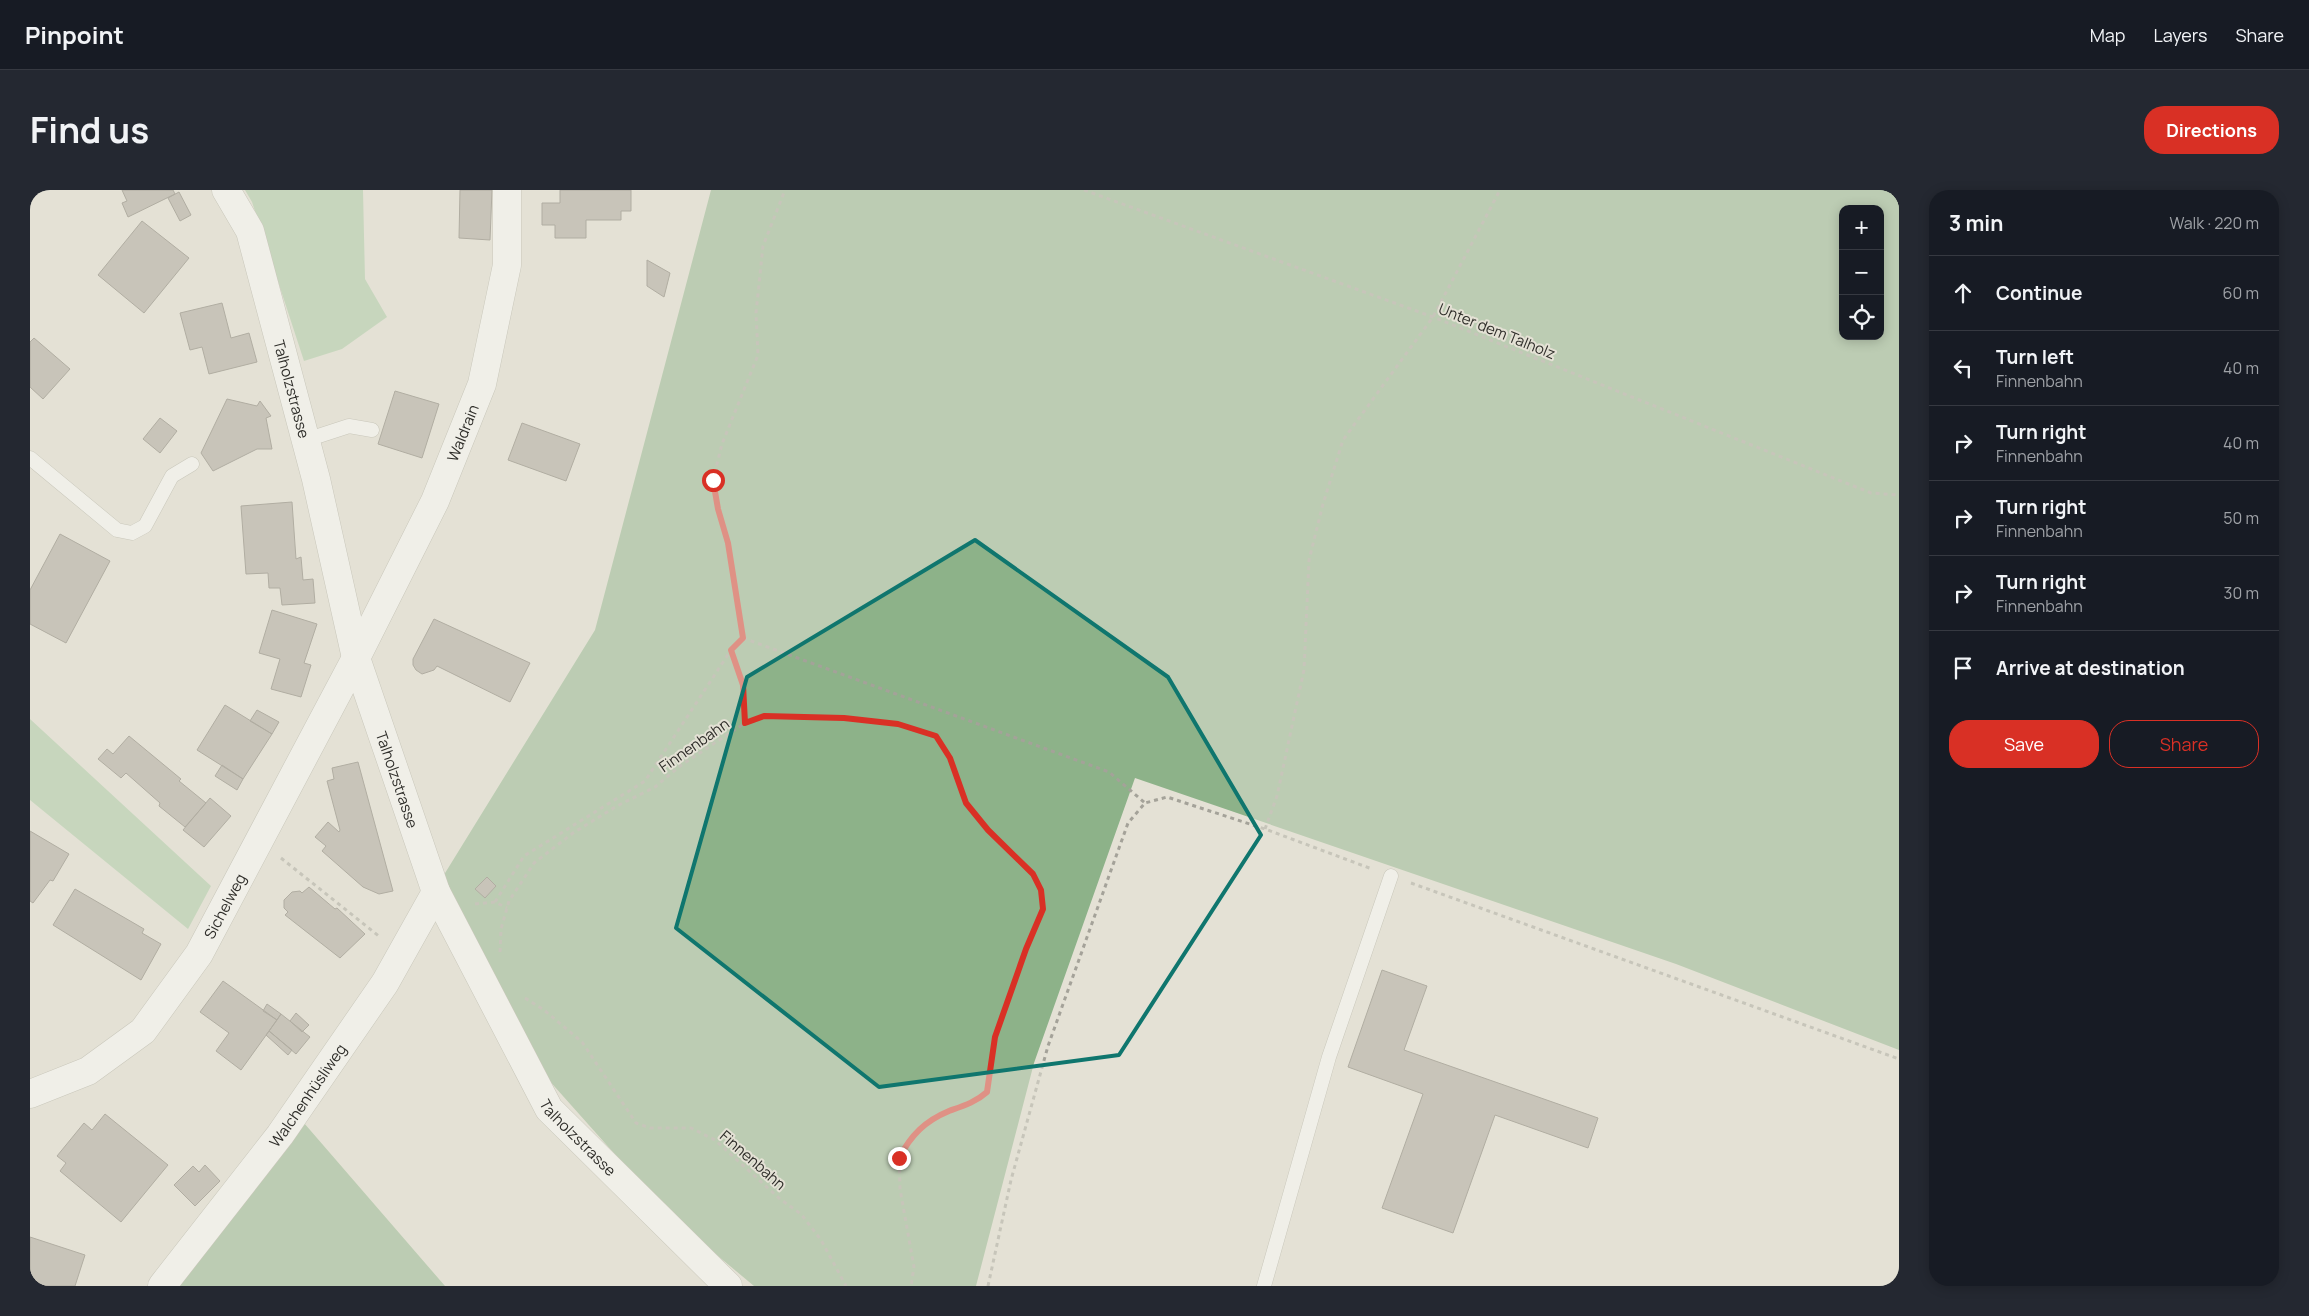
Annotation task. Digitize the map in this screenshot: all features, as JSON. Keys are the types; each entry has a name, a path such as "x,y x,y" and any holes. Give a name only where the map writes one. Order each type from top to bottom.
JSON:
{"street":[{"name":"Talholzstrasse","path":"226,190 250,231 306,440 356,658 436,892 548,1109 728,1286"},
{"name":"Waldrain","path":"356,658 435,501 482,384 507,265 507,190"},
{"name":"Sichelweg","path":"30,1094 88,1071 143,1031 198,954 356,658"},
{"name":"Walchenhüsliweg","path":"162,1286 280,1135 385,982 436,892"}],"lane":[{"path":"306,440 349,426 372,430"},
{"path":"30,458 117,530 132,533 145,526 172,476 192,464"},
{"path":"1264,1286 1329,1057 1392,876"}],"path":[{"path":"743,638 728,543 718,509 713,480 722,444 758,355 756,313 763,246 785,190"},
{"name":"Unter dem Talholz","path":"1084,190 1433,317 1871,493 1899,495"},
{"path":"1265,829 1277,796 1304,670 1308,560 1343,440 1433,317 1500,190"},
{"path":"495,902 524,856 646,781 731,650 743,638"},
{"path":"743,638 1109,772 1145,803"},
{"path":"731,650 743,685 745,723"},
{"name":"Finnenbahn","path":"500,953 501,929 509,901 534,863 580,828 617,806 655,787 686,762 745,723 764,716 844,718 898,724 936,736 950,758 966,803 988,830 1033,874 1041,890 1043,909 1026,949 995,1037 987,1092 978,1100 933,1118 918,1129 899,1158 900,1190 914,1267 911,1286"},
{"path":"258,841 401,954"},
{"name":"Finnenbahn","path":"520,994 566,1027 582,1042 636,1123 650,1128 691,1128 715,1140 780,1199 801,1214 821,1240 846,1286"},
{"path":"988,1286 996,1252"}],"highlighted area":[{"path":"975,540 1168,677 1261,835 1119,1055 879,1087 676,928 747,677"}],"green space":[{"path":"245,190 363,190 365,279 387,317 342,349 304,361 252,202"},
{"path":"711,190 1897,190 1899,192 1899,1050 1676,964 1135,778 1034,1063 976,1286 754,1286 670,1216 538,1068 442,878 595,630"},
{"path":"30,719 211,886 188,929 30,800"},
{"path":"304,1123 445,1286 175,1286"}],"building":[{"path":"122,190 173,190 175,194 128,217 122,203 127,201"},
{"path":"460,190 492,190 490,240 459,238"},
{"path":"560,190 631,190 631,211 621,211 621,220 586,220 586,238 555,238 555,225 542,225 542,203 560,203"},
{"path":"179,192 191,215 180,221 168,198"},
{"path":"142,221 189,258 144,313 98,275"},
{"path":"647,260 670,273 664,297 647,286"},
{"path":"222,303 231,338 249,333 257,362 209,374 202,347 190,350 180,313"},
{"path":"34,338 70,369 43,399 30,387 30,342"},
{"path":"395,391 439,404 422,458 378,444"},
{"path":"227,399 257,406 260,401 271,416 266,418 272,449 257,449 213,471 201,453"},
{"path":"160,418 177,431 160,453 143,439"},
{"path":"522,423 580,444 566,481 508,460"},
{"path":"292,502 296,559 301,557 303,580 313,579 315,603 282,605 280,588 269,588 268,573 246,574 241,506"},
{"path":"60,534 110,561 66,643 30,624 30,590"},
{"path":"272,610 317,624 304,663 311,665 301,697 271,689 280,659 259,653"},
{"path":"434,619 530,663 510,702 437,666 434,670 422,674 416,670 413,665 413,659"},
{"path":"225,705 272,734 243,779 197,750"},
{"path":"257,710 279,722 272,734 250,721"},
{"path":"129,736 181,779 179,781 206,803 185,827 159,806 160,803 126,773 121,778 98,759 107,749 113,754"},
{"path":"358,762 393,891 379,894 363,887 322,851 326,846 315,837 328,822 339,832 340,830 327,781 334,779 332,768"},
{"path":"222,765 243,779 237,790 215,776"},
{"path":"210,798 231,816 204,847 183,830"},
{"path":"30,831 69,854 53,881 50,880 33,903 30,901"},
{"path":"487,877 496,886 485,898 475,889"},
{"path":"309,887 335,909 337,908 365,934 340,958 285,915 288,912 284,908 284,900 292,892 300,891 302,893"},
{"path":"75,889 144,929 142,933 161,944 141,980 53,925"},
{"path":"1382,970 1427,986 1404,1050 1598,1118 1588,1148 1495,1115 1453,1233 1382,1208 1423,1094 1348,1067"},
{"path":"223,981 277,1020 241,1070 216,1051 229,1033 200,1012"},
{"path":"267,1004 281,1014 277,1020 263,1011"},
{"path":"296,1013 309,1025 302,1032 290,1021"},
{"path":"281,1014 310,1037 296,1054 269,1031"},
{"path":"269,1031 292,1050 288,1055 266,1035"},
{"path":"105,1114 168,1165 121,1222 60,1171 66,1163 57,1156 84,1123 92,1130"},
{"path":"205,1165 220,1181 195,1206 174,1185 193,1166 199,1172"},
{"path":"30,1237 85,1255 75,1286 30,1286"}],"route":[{"path":"713,480 718,509 728,543 743,638 731,650 743,685 745,723 764,716 844,718 898,724 936,736 950,758 966,803 988,830 1033,874 1041,890 1043,909 1026,949 995,1037 987,1092 978,1100 933,1118 918,1129 907,1143 899,1158"}]}
